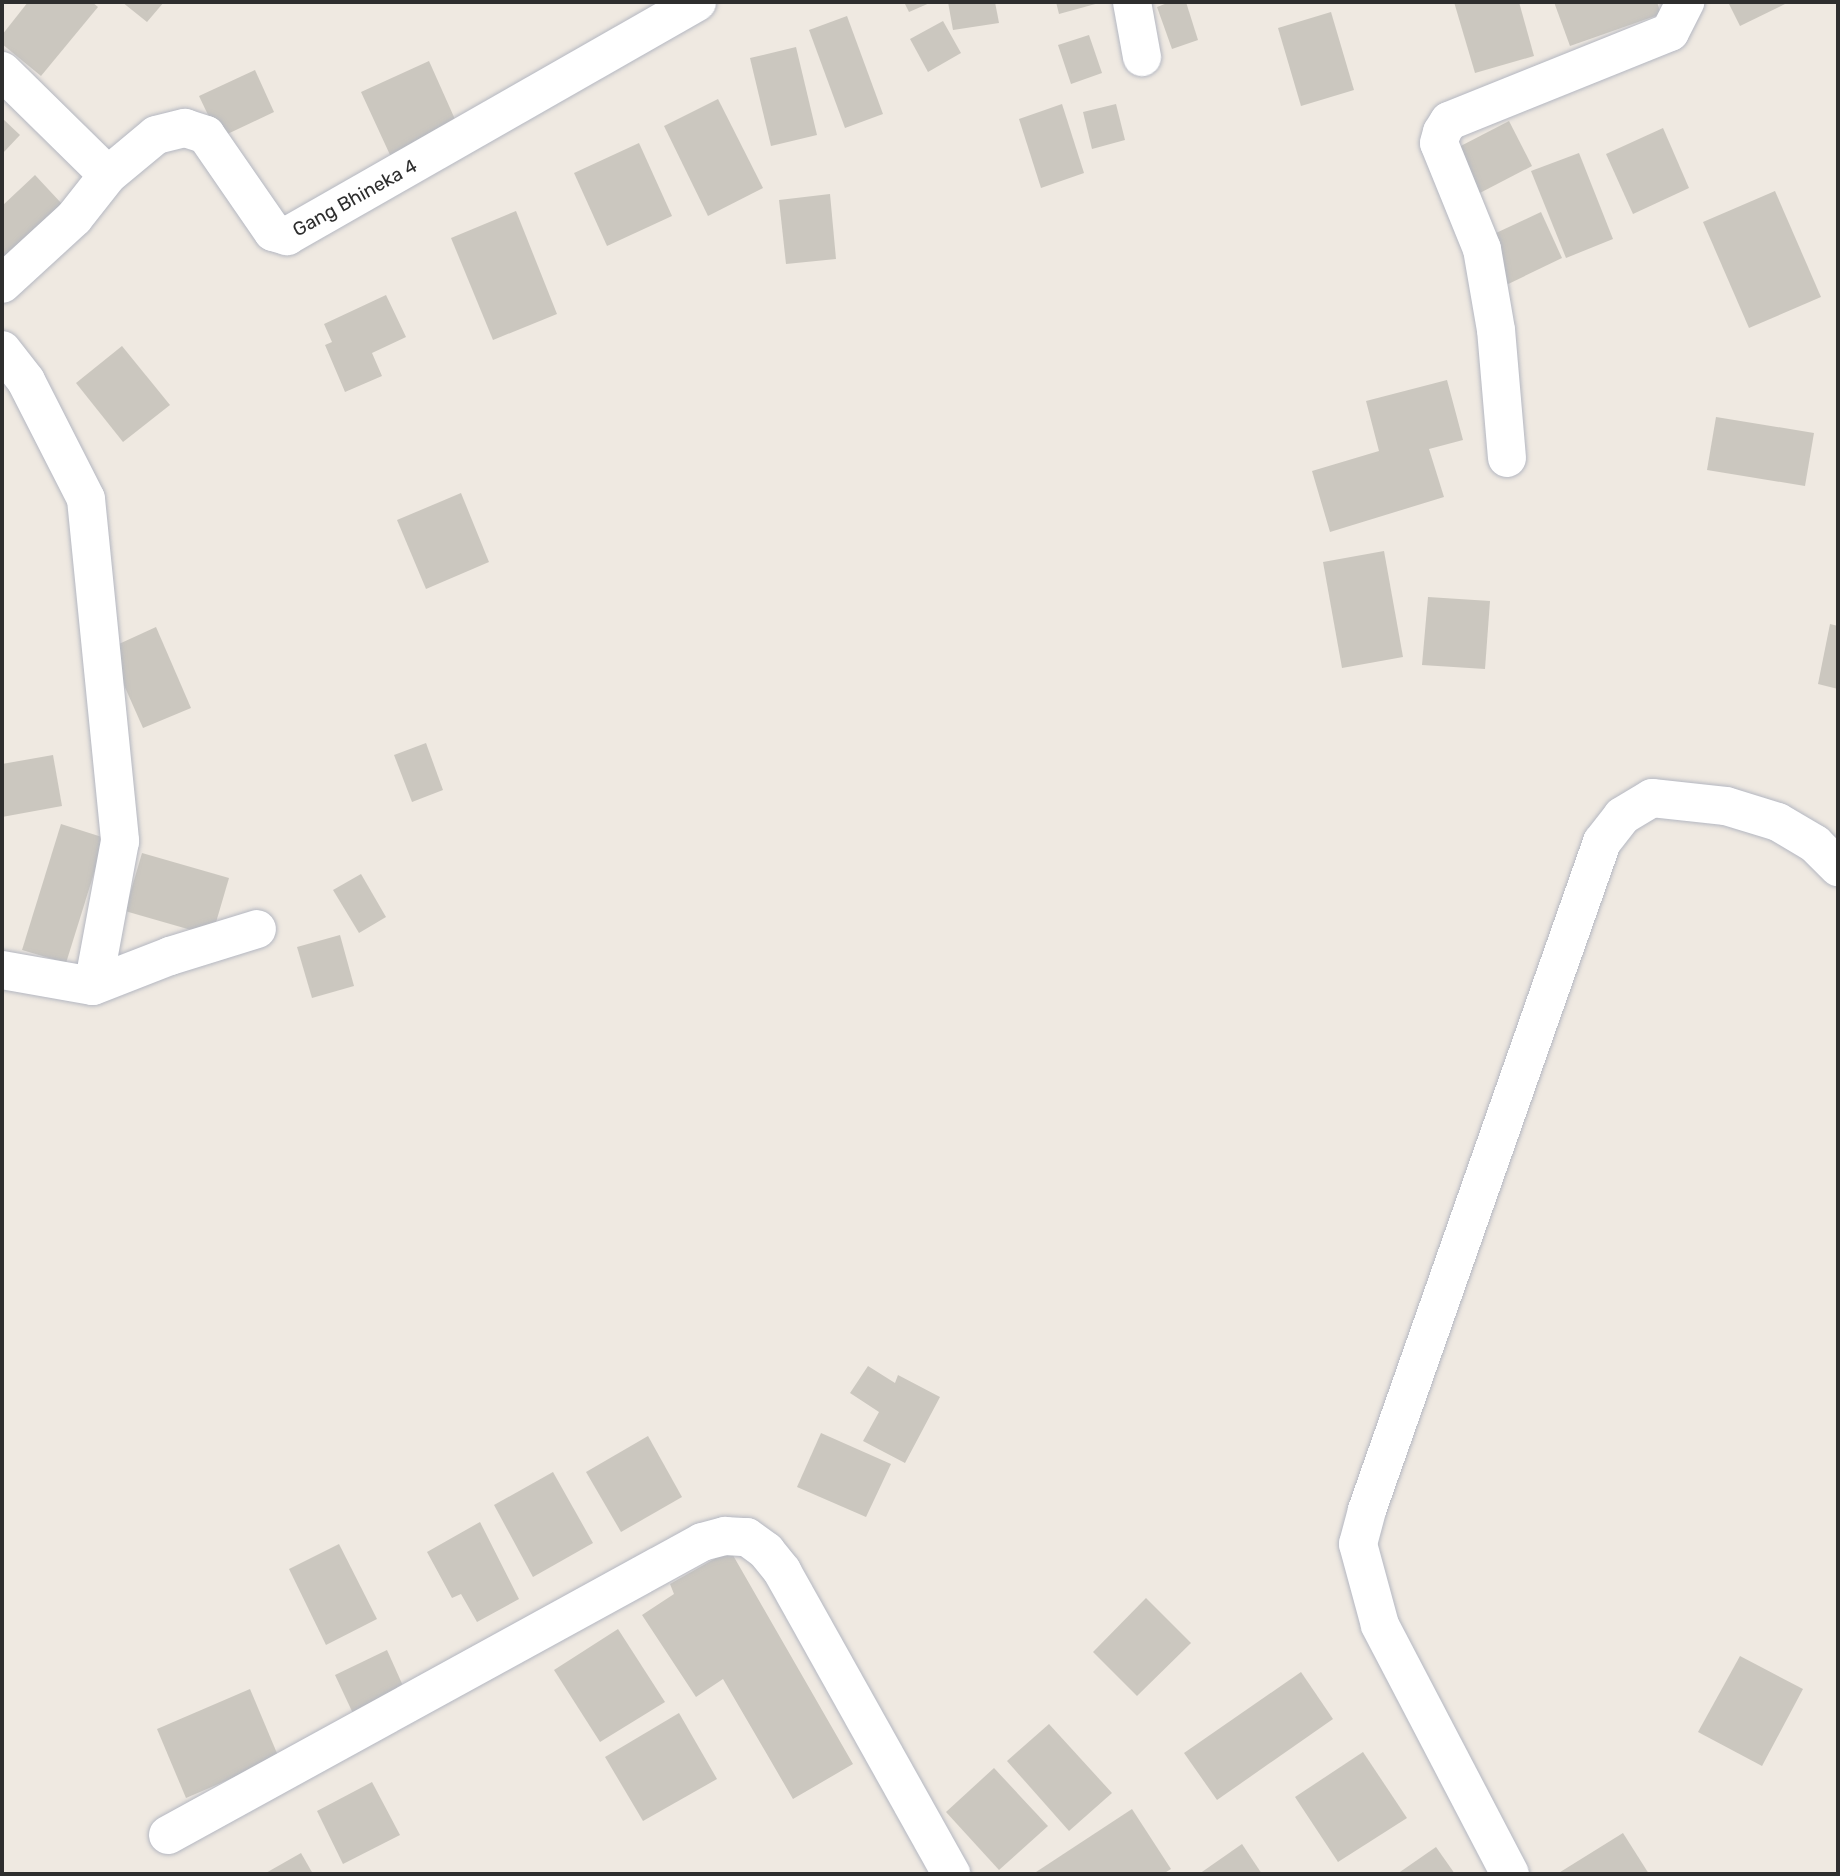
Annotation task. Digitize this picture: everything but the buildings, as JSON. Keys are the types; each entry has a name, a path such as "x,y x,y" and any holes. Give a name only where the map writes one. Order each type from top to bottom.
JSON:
{"street":[{"name":"Gang Bhineka 4","path":"2,284 74,218 108,175 156,135 185,128 206,135 272,232 287,236 697,2"},
{"path":"1132,2 1142,57"},
{"path":"1507,458 1496,330 1482,249 1439,144 1442,132 1449,121 1670,32 1685,2"},
{"path":"2,71 108,175"},
{"path":"2,350 26,381 86,499 120,841 93,986"},
{"path":"1510,1874 1380,1625 1358,1544 1367,1510 1602,842 1622,816 1652,798 1701,803 1726,806 1778,822 1815,844 1838,867"},
{"path":"2,970 93,986 170,956 257,929"},
{"path":"168,1835 702,1542 725,1536 747,1537 766,1551 782,1571 951,1874"}]}
